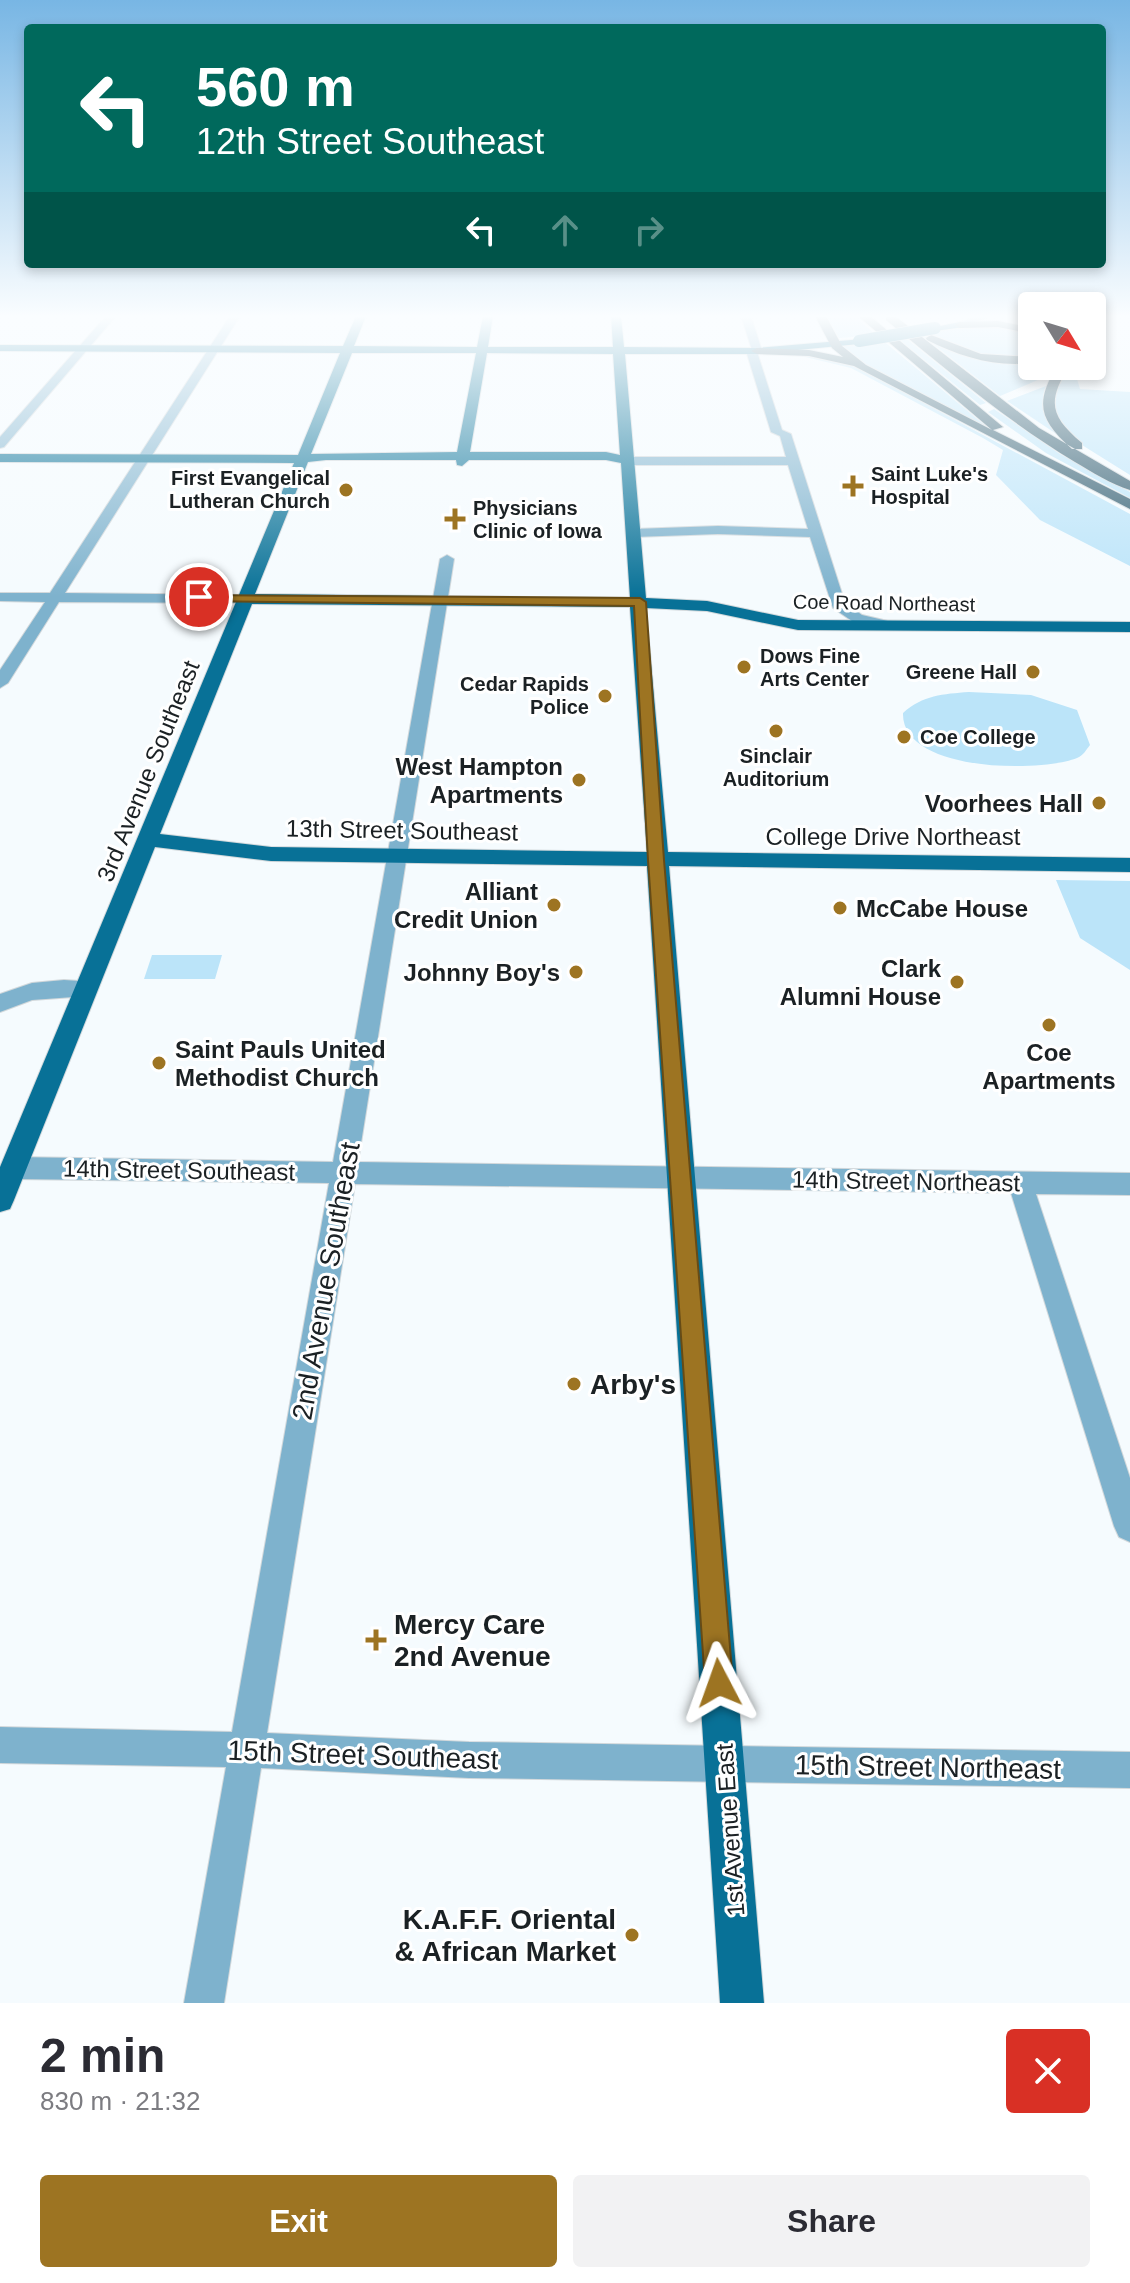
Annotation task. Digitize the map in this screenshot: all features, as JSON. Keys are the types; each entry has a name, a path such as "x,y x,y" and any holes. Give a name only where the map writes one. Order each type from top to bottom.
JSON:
{"highway":[{"path":"941,409 1130,505"},
{"path":"975,409 1023,446 1103,492"},
{"path":"1007,409 1048,440 1130,486"},
{"path":"1048,409 1054,423 1073,444 1130,479"}],"main road":[{"name":"3rd Avenue Southeast","path":"0,1200 324,409"},
{"path":"463,459 472,409"},
{"name":"1st Avenue East","path":"624,409 742,2003"},
{"path":"0,458 304,459 324,462 463,459 628,461"},
{"name":"Coe Road Northeast","path":"247,599 640,602 707,606 769,621 817,626 1130,627"},
{"name":"13th Street Southeast","path":"148,839 250,853 656,860"},
{"name":"College Drive Northeast","path":"656,860 1130,865"}],"street":[{"path":"0,444 31,409"},
{"path":"0,683 176,409"},
{"path":"769,409 777,432 785,434 790,431 783,409"},
{"path":"785,434 838,605 857,618 887,625"},
{"path":"628,461 793,461"},
{"path":"634,533 718,530 817,533"},
{"name":"2nd Avenue Southeast","path":"204,2003 447,559"},
{"path":"0,597 247,599"},
{"path":"817,626 831,619 838,605"},
{"path":"4,995 50,988 87,988"},
{"name":"14th Street Southeast","path":"14,1168 681,1178"},
{"name":"14th Street Northeast","path":"681,1178 1130,1184"},
{"path":"1020,1183 1130,1526"},
{"name":"15th Street Southeast","path":"0,1745 725,1765"},
{"name":"15th Street Northeast","path":"725,1765 1130,1770"}],"shaded area":[{"path":"929,409 936,409 1130,514 1130,566 1040,520 996,475 1003,450"},
{"path":"947,409 966,409 999,437"},
{"path":"995,409 1060,454 1130,492 1130,498 1046,453 988,412"},
{"path":"1020,409 1045,409 1061,437"},
{"path":"1054,409 1130,409 1130,475 1074,440"},
{"path":"969,692 1031,695 1077,710 1090,745 1079,757 1059,763 1005,766 947,757 924,747 908,732 903,713 918,702 934,696"},
{"path":"1056,880 1130,881 1130,970 1080,938"},
{"path":"152,955 222,955 215,979 144,979"}],"place":[{"name":"Saint Luke's Hospital","path":"853,486"},
{"name":"First Evangelical Lutheran Church","path":"346,490"},
{"name":"Physicians Clinic of Iowa","path":"455,519"},
{"name":"Dows Fine Arts Center","path":"744,667"},
{"name":"Greene Hall","path":"1033,672"},
{"name":"Cedar Rapids Police","path":"605,696"},
{"name":"Sinclair Auditorium","path":"776,731"},
{"name":"Coe College","path":"904,737"},
{"name":"West Hampton Apartments","path":"579,780"},
{"name":"Voorhees Hall","path":"1099,803"},
{"name":"Alliant Credit Union","path":"554,905"},
{"name":"McCabe House","path":"840,908"},
{"name":"Johnny Boy's","path":"576,972"},
{"name":"Clark Alumni House","path":"957,982"},
{"name":"Coe Apartments","path":"1049,1025"},
{"name":"Saint Pauls United Methodist Church","path":"159,1063"},
{"name":"Arby's","path":"574,1384"},
{"name":"Mercy Care 2nd Avenue","path":"376,1640"},
{"name":"K.A.F.F. Oriental & African Market","path":"632,1935"}],"route":[{"path":"199,597 640,602 656,860 719,1683"}]}
